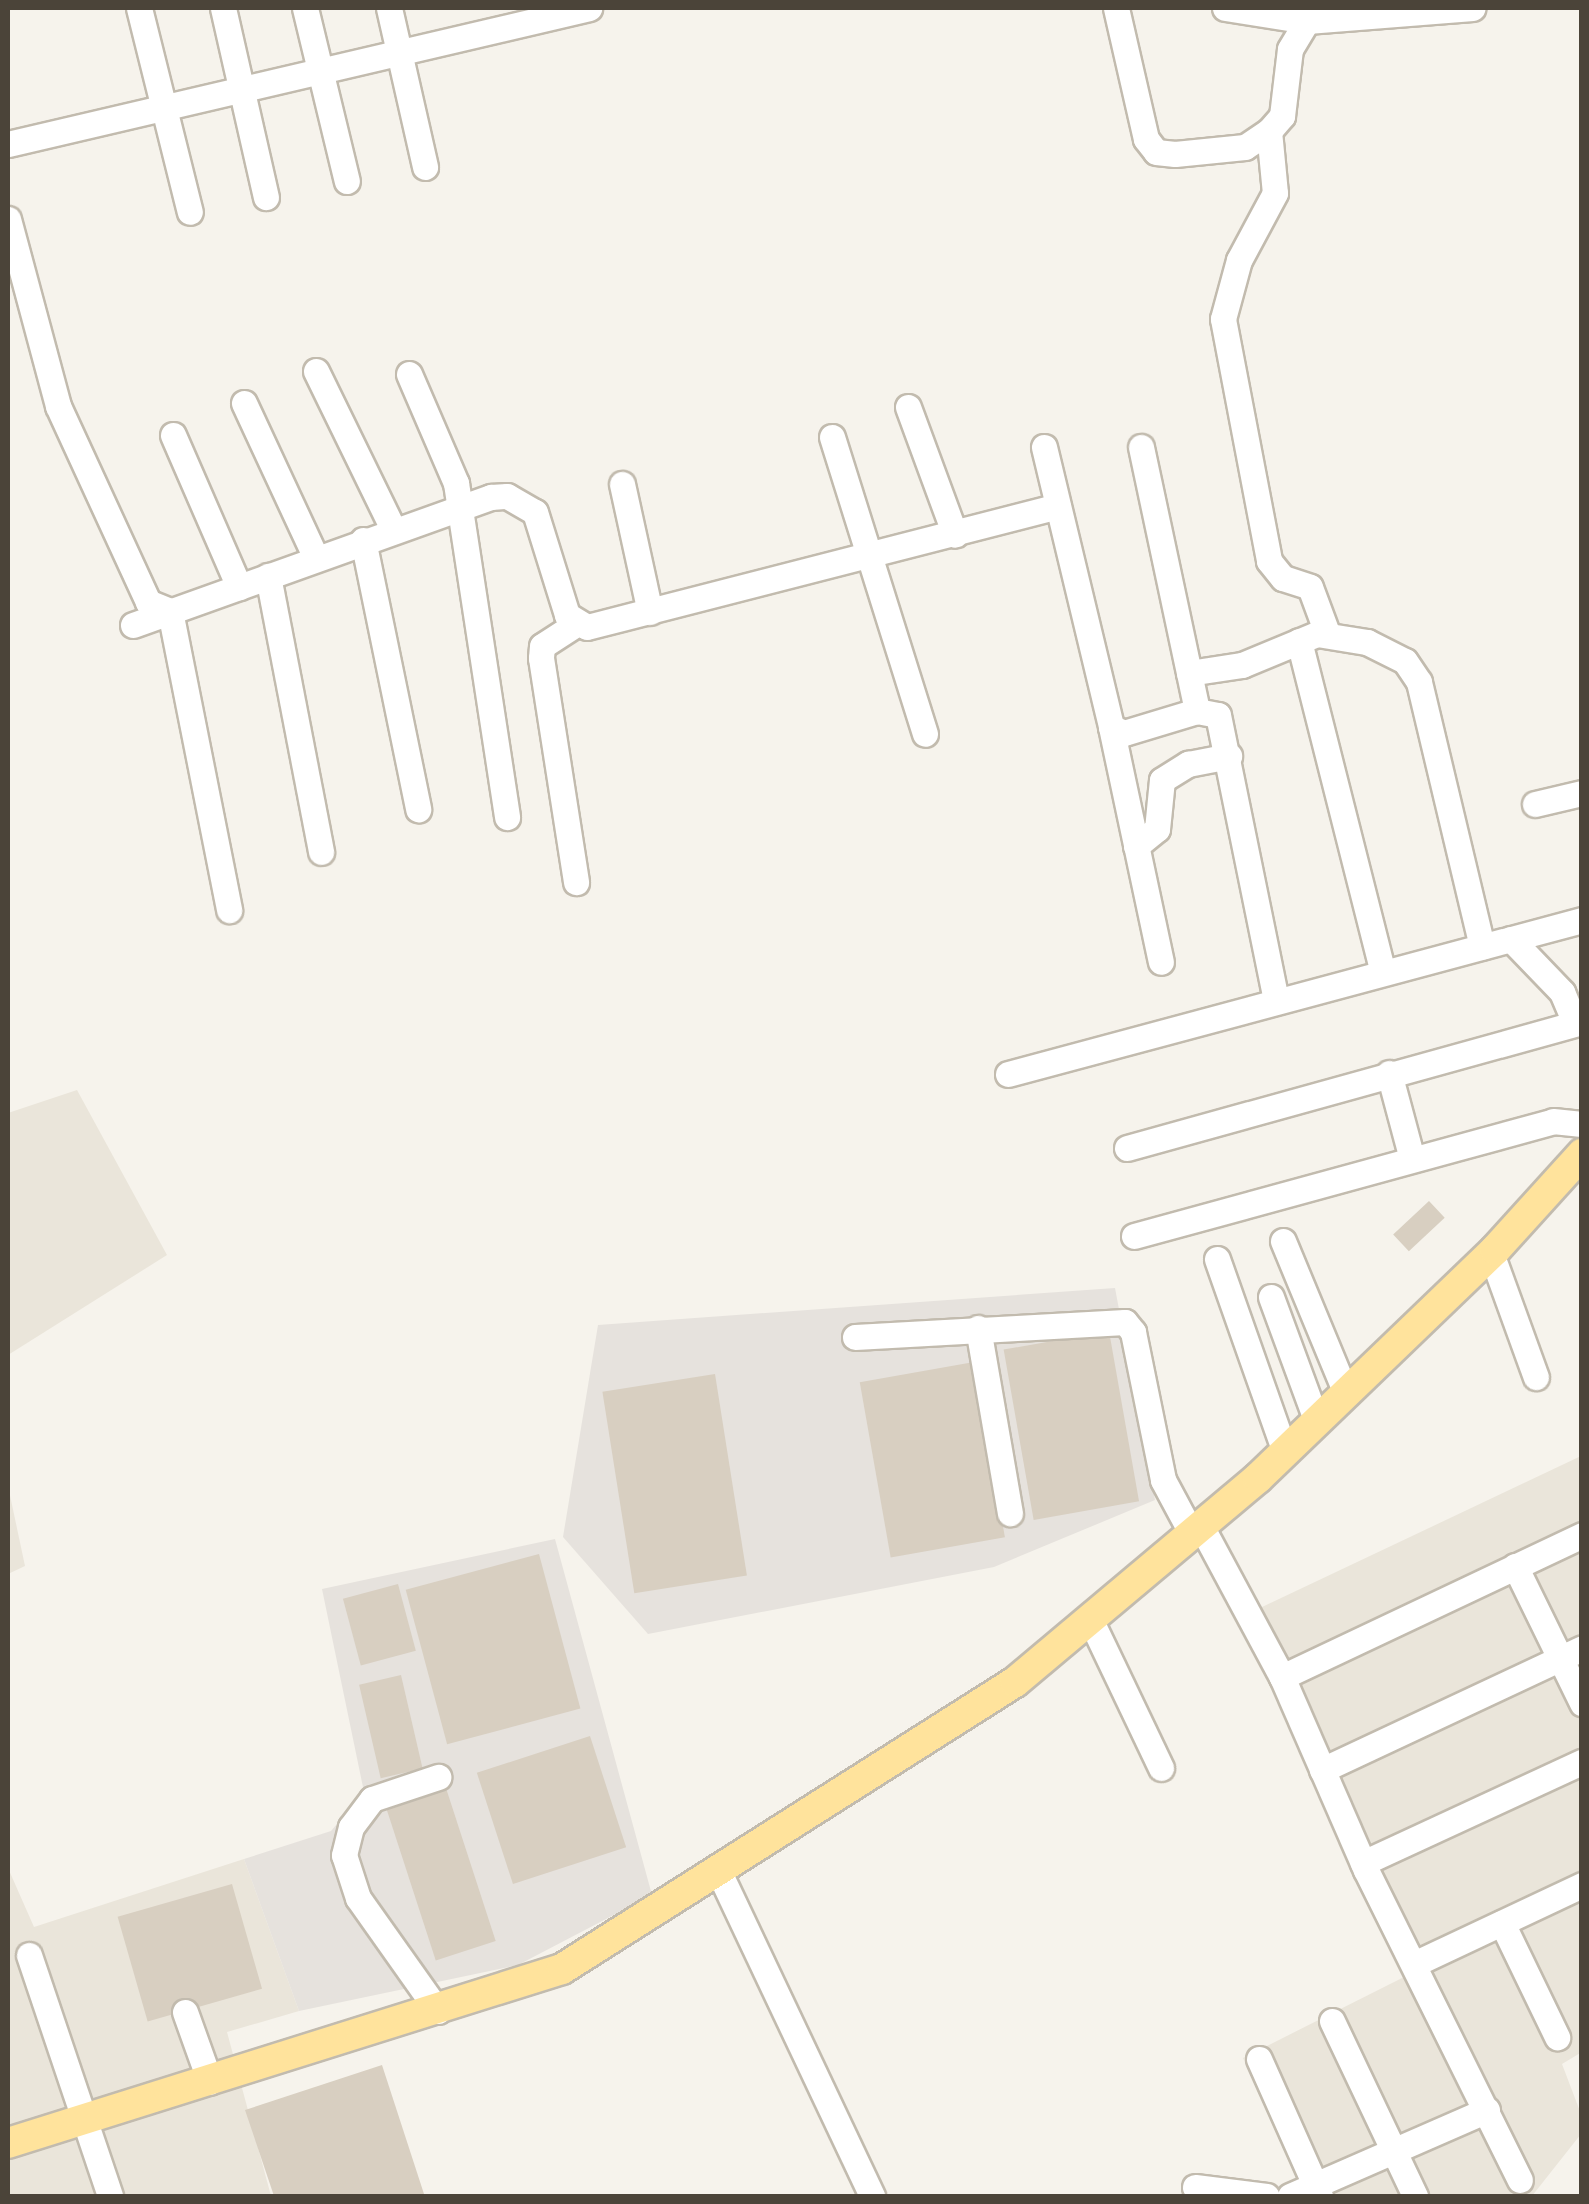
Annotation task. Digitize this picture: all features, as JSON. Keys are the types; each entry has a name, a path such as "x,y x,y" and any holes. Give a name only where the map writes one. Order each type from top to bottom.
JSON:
{"main road":[{"path":"8,2143 562,1969 1015,1682 1285,1452 1491,1253 1582,1154"}],"street":[{"path":"140,8 160,106 190,212"},
{"path":"223,8 266,197"},
{"path":"305,8 347,181"},
{"path":"389,8 425,166"},
{"path":"8,144 241,86 400,52 474,20 588,8"},
{"path":"1116,8 1140,122 1156,152 1245,147 1269,131 1282,116 1290,49 1306,21"},
{"path":"1225,8 1306,21 1472,8"},
{"path":"1269,131 1275,193 1239,260 1223,319 1269,562 1282,578 1310,587 1328,633"},
{"path":"8,220 58,406 148,602 170,611"},
{"path":"316,371 393,529"},
{"path":"409,374 456,483 455,505 507,816"},
{"path":"244,402 316,558"},
{"path":"908,407 955,535"},
{"path":"173,435 239,586"},
{"path":"832,437 866,557 925,734"},
{"path":"1044,446 1111,727 1161,962"},
{"path":"1141,447 1197,711"},
{"path":"622,484 650,612"},
{"path":"133,625 455,505 507,496 535,512 567,615 576,624"},
{"path":"576,882 542,646 576,624 650,612 1058,506"},
{"path":"363,540 418,809"},
{"path":"268,576 321,852"},
{"path":"170,611 229,910"},
{"path":"1188,673 1242,665 1328,633 1395,654 1414,672 1482,947"},
{"path":"1298,641 1383,973"},
{"path":"1111,727 1135,732 1197,711 1218,715 1276,1002"},
{"path":"1136,846 1157,829 1162,780 1188,764 1229,756"},
{"path":"1534,804 1582,792"},
{"path":"1008,1074 1582,920"},
{"path":"1127,1148 1578,1023 1562,992 1510,939"},
{"path":"1389,1074 1412,1159"},
{"path":"1134,1236 1552,1121 1582,1124"},
{"path":"1283,1240 1346,1394"},
{"path":"1491,1253 1536,1378"},
{"path":"1217,1259 1285,1452"},
{"path":"1271,1297 1317,1422"},
{"path":"855,1337 1125,1322 1133,1332 1163,1480 1282,1677 1363,1863 1520,2180"},
{"path":"978,1328 1010,1513"},
{"path":"1282,1677 1582,1535"},
{"path":"1515,1566 1571,1653 1582,1703"},
{"path":"1090,1619 1161,1768"},
{"path":"1322,1770 1571,1653"},
{"path":"1363,1863 1582,1762"},
{"path":"438,1777 372,1799 351,1827 344,1855 358,1898 438,2011"},
{"path":"718,1870 872,2196"},
{"path":"1414,1964 1582,1885"},
{"path":"1502,1922 1557,2037"},
{"path":"29,1955 110,2196"},
{"path":"185,2012 210,2082"},
{"path":"1332,2021 1415,2196"},
{"path":"1259,2060 1318,2192"},
{"path":"1290,2196 1318,2192 1487,2110"},
{"path":"1195,2187 1266,2196"}],"shaded area":[{"path":"77,1090 167,1255 8,1355 8,1113"},
{"path":"1115,1288 1155,1500 994,1567 648,1634 563,1537 598,1325"},
{"path":"1581,1456 1582,2052 1562,2064 1581,2114 1581,2134 1532,2196 1304,2196 1243,2058 1408,1975 1239,1618"},
{"path":"8,1486 25,1566 8,1574"},
{"path":"555,1539 652,1895 518,1965 299,2011 244,1859 331,1831 364,1792 322,1589"},
{"path":"244,1859 299,2011 227,2032 271,2196 8,2196 8,1868 34,1927"}],"building":[{"path":"1429,1201 1445,1218 1409,1251 1393,1234"},
{"path":"1109,1331 1139,1501 1034,1520 1004,1350"},
{"path":"974,1362 1005,1537 891,1557 860,1382"},
{"path":"715,1374 747,1575 634,1593 602,1392"},
{"path":"539,1554 580,1709 447,1744 406,1590"},
{"path":"398,1584 416,1651 361,1665 343,1599"},
{"path":"401,1675 423,1769 381,1778 359,1685"},
{"path":"590,1736 626,1847 513,1884 477,1773"},
{"path":"445,1785 496,1941 436,1960 385,1804"},
{"path":"232,1884 262,1989 148,2022 118,1917"},
{"path":"382,2065 424,2194 274,2196 245,2110"}]}
